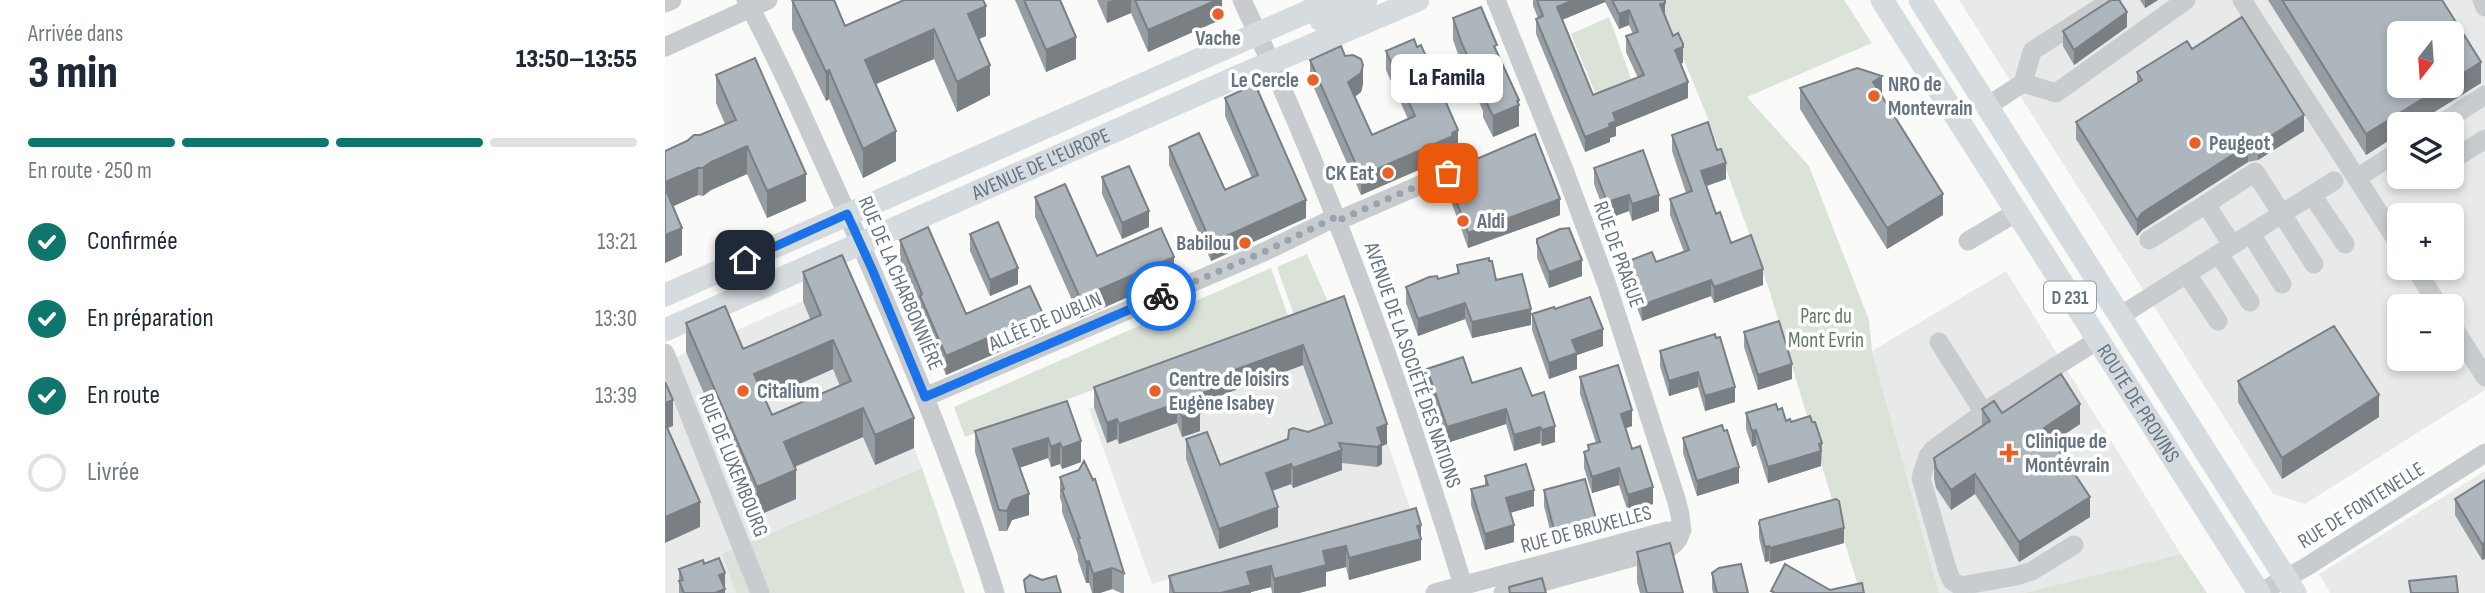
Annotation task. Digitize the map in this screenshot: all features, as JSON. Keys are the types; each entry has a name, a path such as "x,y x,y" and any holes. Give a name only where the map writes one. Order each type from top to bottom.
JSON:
{"main road":[{"name":"AVENUE DE L'EUROPE","path":"665,295 854,230 1124,128 1265,49 1334,0"},
{"path":"1265,49 1273,42 1366,0"},
{"name":"AVENUE DE L'EUROPE","path":"665,330 706,312 854,230 972,160 1265,49 1418,0"},
{"name":"ROUTE DE PROVINS","path":"1882,0 2259,593"},
{"name":"ROUTE DE PROVINS","path":"1920,0 2290,586"}],"street":[{"path":"665,3 672,0"},
{"name":"AVENUE DE LA SOCIÉTÉ DES NATIONS","path":"1242,0 1337,219 1392,368 1464,589"},
{"name":"RUE DE PRAGUE","path":"1496,0 1549,130 1607,285 1677,502 1682,530"},
{"path":"1986,107 2023,83 2032,51 2112,0"},
{"path":"2023,83 2056,93 2186,0"},
{"path":"2242,0 2387,225"},
{"path":"2482,0 2485,7"},
{"path":"665,47 755,3"},
{"name":"RUE DE LA CHARBONNIÈRE","path":"755,3 925,397 995,593"},
{"path":"2459,112 2485,95"},
{"path":"1526,140 1549,130"},
{"path":"2464,152 2485,139"},
{"name":"ALLÉE DE DUBLIN","path":"925,397 1489,156"},
{"path":"2357,178 2387,159"},
{"path":"2149,240 2255,172 2314,264"},
{"path":"2120,316 2334,181"},
{"path":"2312,195 2345,244"},
{"path":"2206,204 2250,302"},
{"path":"1968,241 2017,212"},
{"path":"2251,234 2282,284"},
{"path":"2187,274 2218,321"},
{"path":"2074,545 2032,571 1960,586 1952,582 1921,478 1934,449 1984,413 2098,340"},
{"path":"1939,342 1984,413"},
{"path":"2464,344 2485,377"},
{"name":"RUE DE LUXEMBOURG","path":"665,354 760,593"},
{"name":"RUE DE FONTENELLE","path":"2259,593 2290,586 2485,453"},
{"name":"RUE DE BRUXELLES","path":"1435,593 1464,589 1667,531 1682,530 1680,538 1670,547 1503,593"}],"shaded area":[{"path":"1959,0 2485,0 2485,390 2305,504 2273,494"},
{"name":"Clinique de Montévrain","path":"2006,271 2181,554 2024,593 1939,593 1872,351"},
{"path":"803,301 914,448 922,468 722,554 736,593 665,593 665,362"},
{"path":"1344,316 1410,508 1152,584 1089,409"},
{"path":"2485,471 2485,593 2330,593 2319,574"}],"green space":[{"name":"Parc du Mont Evrin","path":"1659,0 1844,0 1872,43 1747,97 1809,166 1869,320 1872,351 1939,593 1860,593 1769,289 1707,116"},
{"path":"1609,17 1633,84 1598,100 1571,34"},
{"path":"1307,254 1328,302 1294,315 1277,267"},
{"path":"1271,268 1289,318 965,437 954,407"},
{"path":"922,468 965,593 736,593 722,554"},
{"path":"2181,554 2207,593 2024,593"}],"building":[{"path":"792,0 834,0 845,26 904,0 983,0 986,6 968,14 990,65 957,82 934,29 865,60 896,131 863,149 829,70 826,72"},
{"path":"1024,0 1060,0 1076,37 1046,50"},
{"path":"1135,0 1217,0 1148,30"},
{"path":"1537,0 1573,0 1557,7 1593,95 1644,75 1626,36 1638,32 1629,10 1619,14 1612,0 1665,0 1665,3 1660,4 1673,36 1678,33 1683,44 1683,47 1675,50 1688,82 1613,113 1616,121 1609,124 1610,127 1585,137 1536,19 1543,16"},
{"path":"2111,0 2119,0 2127,12 2074,50 2063,31"},
{"path":"2282,0 2442,0 2455,21 2387,21 2387,98 2424,98 2401,112 2387,112 2387,121 2366,134"},
{"path":"1481,7 1497,45 1494,46 1519,100 1519,105 1493,116 1453,18"},
{"name":"Peugeot","path":"2242,17 2304,115 2258,144 2248,145 2142,213 2137,220 2076,122 2142,80 2137,72 2187,41 2192,49"},
{"path":"2464,35 2481,62 2464,73"},
{"path":"1414,39 1417,47 1421,45 1458,130 1452,133 1453,136 1361,176 1310,60 1341,46 1345,56 1353,55 1361,59 1361,73 1348,82 1372,135 1415,116 1386,51"},
{"path":"755,58 806,174 767,191 747,146 703,168 665,182 665,151 694,135 736,120 716,75"},
{"path":"1857,68 1882,76 1873,82 1943,194 1887,228 1800,88"},
{"path":"1255,84 1306,200 1211,243 1169,147 1199,133 1225,190 1258,175 1225,98"},
{"path":"1708,122 1717,150 1721,149 1726,163 1701,171 1716,214 1720,212 1731,243 1751,235 1763,269 1714,287 1711,280 1642,305 1626,262 1652,252 1656,262 1689,250 1670,199 1692,191 1672,135"},
{"path":"1535,134 1560,199 1468,233 1446,172"},
{"path":"1643,150 1659,195 1632,204 1629,195 1607,202 1594,168"},
{"path":"1129,166 1149,211 1122,223 1102,177"},
{"path":"1065,184 1097,256 1161,228 1174,257 1080,298 1035,197"},
{"path":"665,188 682,228 665,235"},
{"path":"998,222 1018,268 990,280 970,234"},
{"path":"928,227 966,314 1030,286 1043,314 946,356 900,240"},
{"path":"1569,228 1582,260 1549,272 1537,239"},
{"path":"842,255 914,418 875,435 863,408 784,442 796,470 757,487 686,323 725,306 743,349 821,315 803,272","holes":["833,340 851,381 772,415 754,374"]},
{"path":"1489,258 1496,280 1522,274 1531,309 1472,322 1465,303 1418,319 1406,287 1429,277 1437,276 1438,279 1459,273 1457,265"},
{"path":"1344,296 1387,424 1377,428 1382,444 1377,447 1339,443 1342,450 1293,468 1291,464 1266,473 1278,507 1219,529 1186,439 1207,432 1220,465 1288,439 1289,430 1293,428 1308,432 1332,423 1303,345 1207,380 1211,390 1194,396 1200,411 1182,417 1177,403 1119,424 1117,419 1107,423 1094,387"},
{"path":"1590,297 1603,329 1572,340 1577,353 1549,363 1532,314"},
{"path":"1779,321 1792,364 1758,375 1744,332"},
{"path":"2334,326 2379,395 2282,458 2238,381"},
{"path":"1715,334 1716,338 1720,337 1735,387 1705,396 1698,372 1669,381 1660,351"},
{"path":"1463,357 1472,383 1521,368 1532,396 1544,392 1555,426 1542,430 1540,427 1514,435 1506,409 1447,427 1427,369"},
{"path":"1618,365 1632,410 1621,414 1632,449 1640,446 1653,487 1628,495 1619,468 1592,477 1584,452 1589,450 1588,445 1600,442 1580,377"},
{"path":"2061,374 2080,404 2044,428 2090,497 2019,542 1975,474 1951,490 1936,468 1934,458 1990,421 1982,409 1994,401 2002,413"},
{"path":"665,382 673,400 665,403"},
{"path":"1067,401 1081,441 1062,448 1060,443 1051,447 1048,438 1013,449 1029,494 1012,500 1007,511 999,510 975,431"},
{"path":"1776,404 1778,410 1782,408 1786,421 1810,416 1812,422 1815,422 1822,443 1819,444 1821,451 1768,467 1756,430 1752,431 1746,413"},
{"path":"665,423 700,502 665,517"},
{"path":"1722,425 1724,431 1727,430 1739,467 1697,481 1683,438"},
{"path":"1084,461 1093,480 1095,479 1124,573 1112,568 1093,574 1089,561 1086,562 1060,477 1079,470"},
{"path":"1526,464 1534,490 1506,498 1514,525 1485,534 1471,489 1488,485 1485,476"},
{"path":"1585,479 1596,519 1554,530 1544,490"},
{"path":"2485,480 2485,542 2482,544 2455,499"},
{"path":"1836,499 1839,501 1844,528 1770,548 1765,547 1760,520"},
{"path":"1416,508 1421,525 1417,526 1421,539 1349,558 1346,546 1323,551 1326,565 1274,579 1271,566 1247,572 1251,585 1221,593 1174,593 1169,576"},
{"path":"1670,543 1683,593 1647,593 1637,552"},
{"path":"719,558 725,573 719,575 725,589 715,593 684,593 679,581 683,580 679,569 703,560 704,564"},
{"path":"1741,564 1748,593 1717,593 1712,573 1719,568"},
{"path":"1785,564 1830,590 1862,583 1864,593 1775,593 1771,591"},
{"path":"1030,575 1042,580 1056,576 1061,593 1026,593 1024,580"},
{"path":"2456,576 2458,593 2411,593 2409,581"},
{"path":"1542,578 1546,593 1510,593 1509,587"}],"way so far":[{"path":"1161,296 1266,251 1336,217 1337,221 1448,173"}],"place":[{"name":"Vache","path":"1218,14"},
{"name":"Le Cercle","path":"1313,80"},
{"name":"NRO de Montevrain","path":"1874,96"},
{"name":"Peugeot","path":"2195,143"},
{"name":"CK Eat","path":"1388,173"},
{"name":"La Famila","path":"1448,173"},
{"name":"Aldi","path":"1463,221"},
{"name":"Babilou","path":"1245,243"},
{"name":"Citalium","path":"743,391"},
{"name":"Centre de loisirs Eugène Isabey","path":"1155,391"},
{"name":"Clinique de Montévrain","path":"2009,453"}],"route":[{"path":"745,260 847,214 925,397 1161,296"}]}
